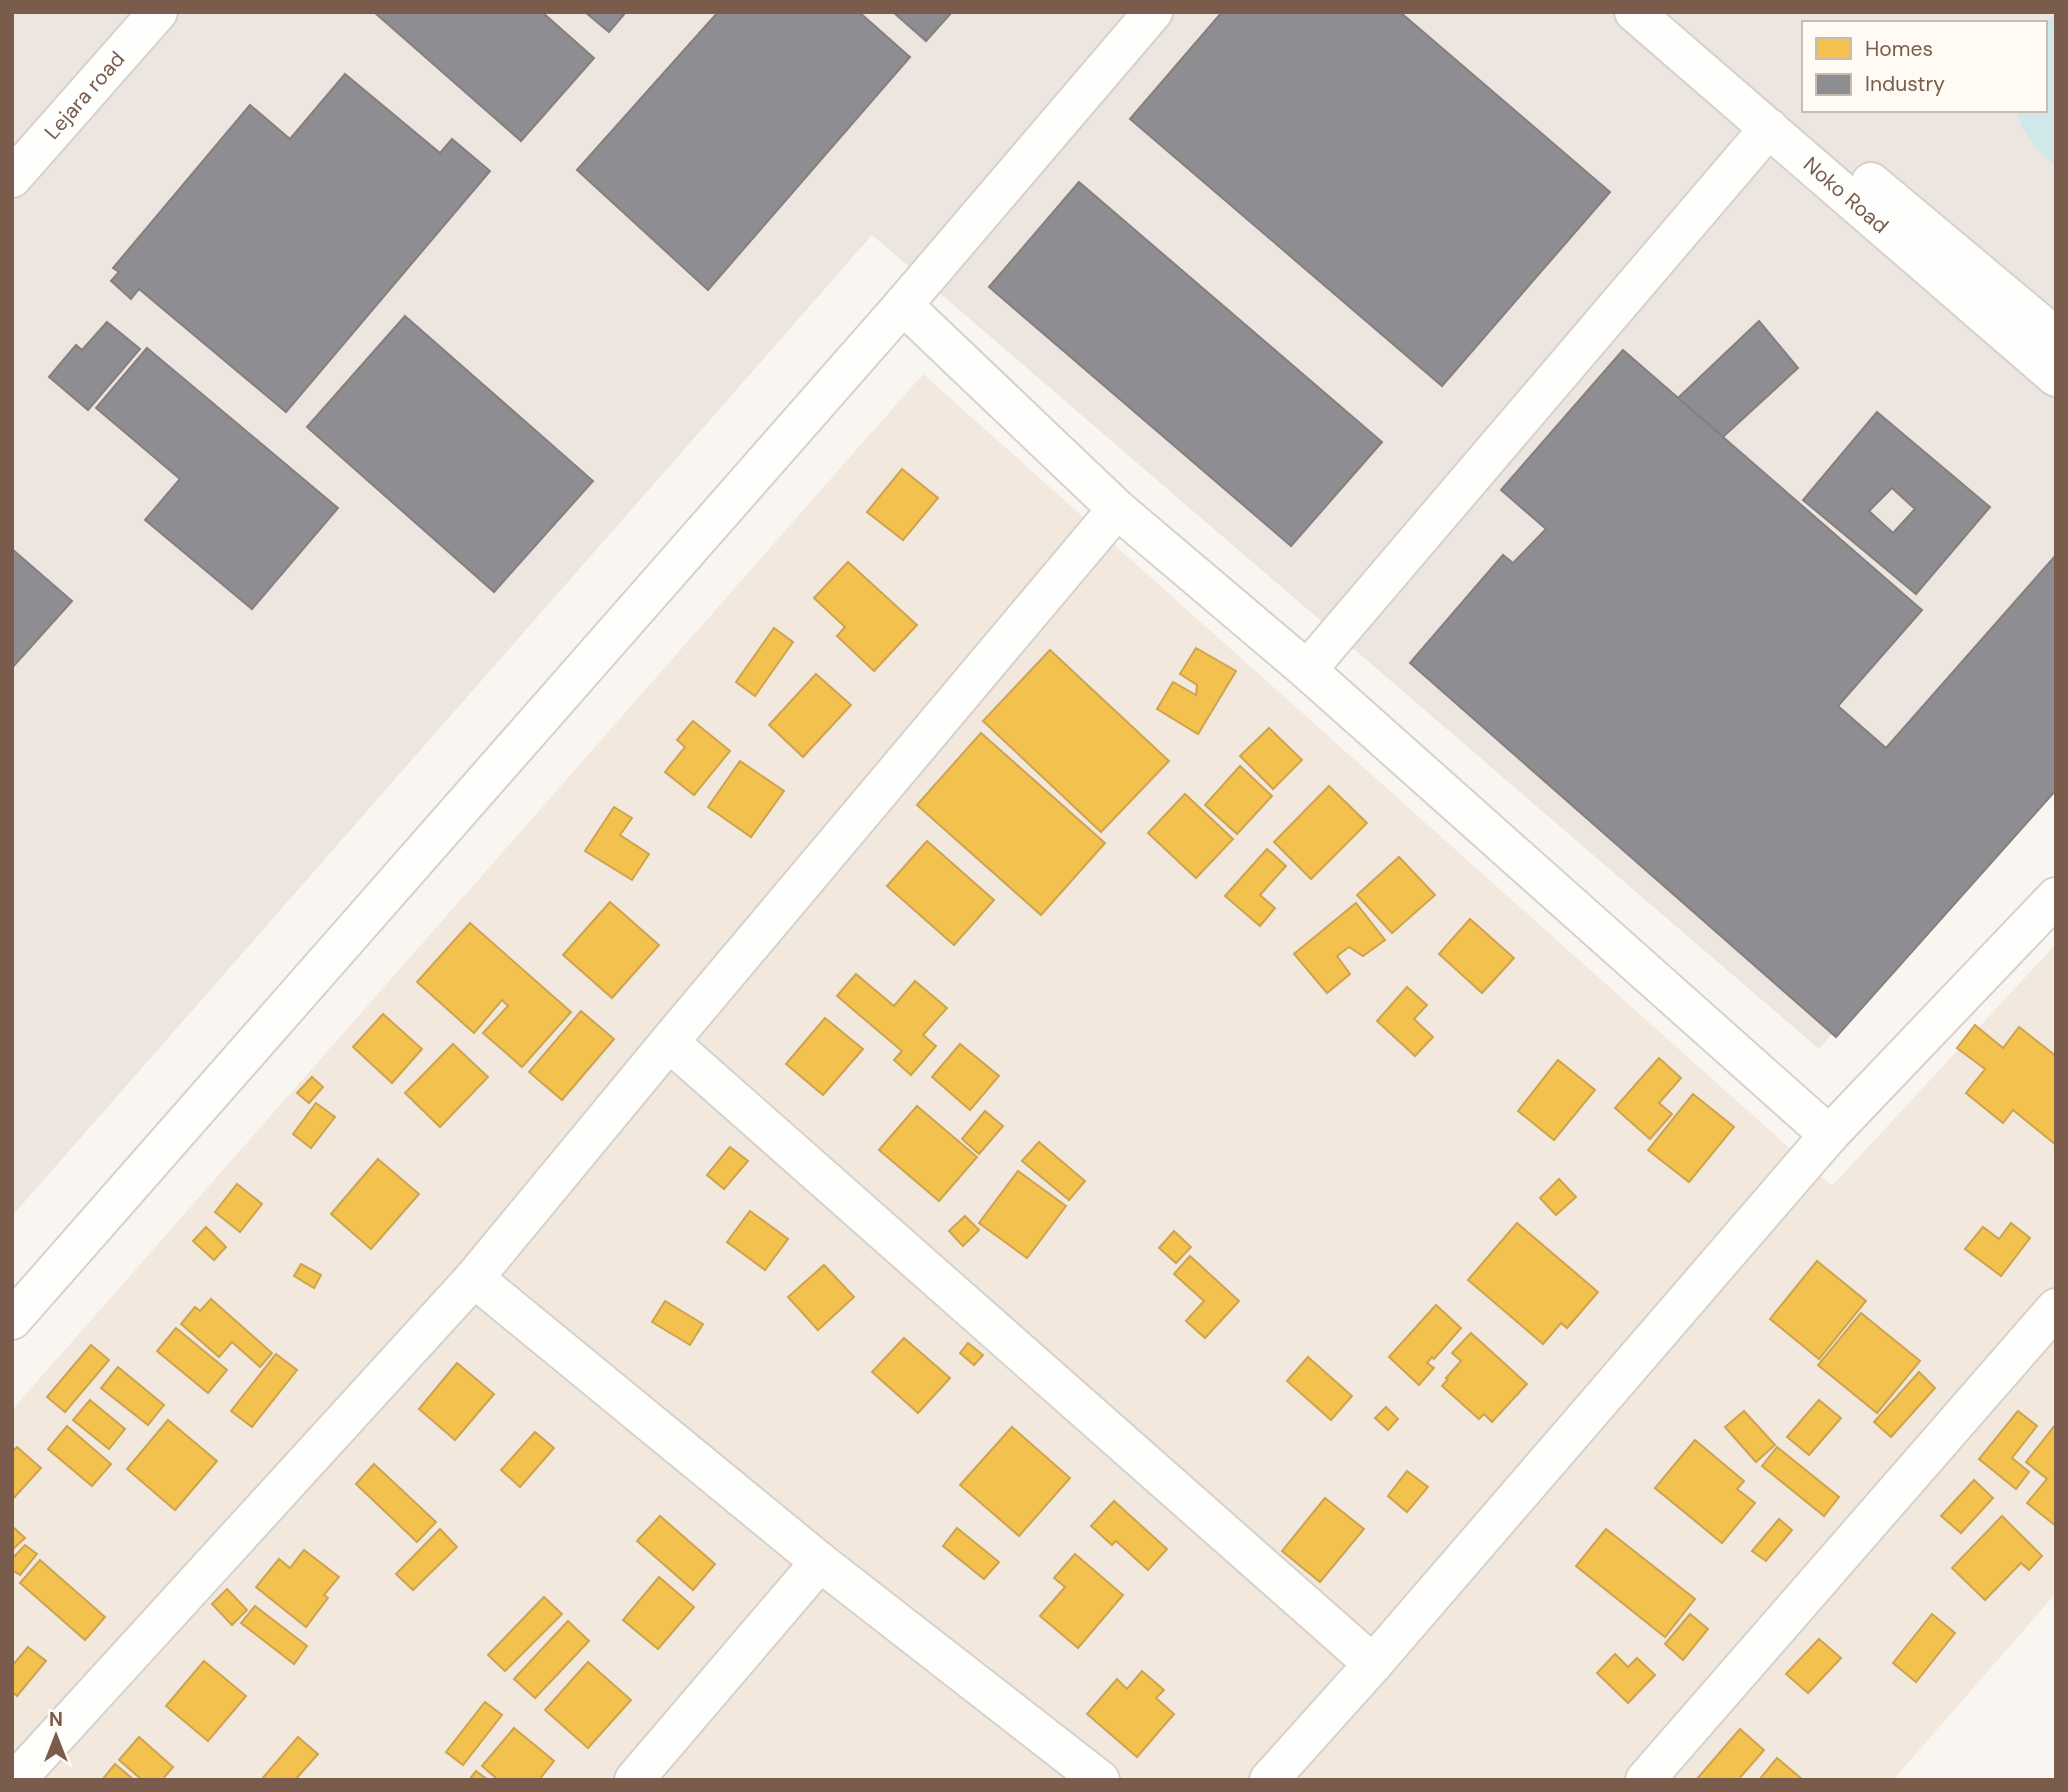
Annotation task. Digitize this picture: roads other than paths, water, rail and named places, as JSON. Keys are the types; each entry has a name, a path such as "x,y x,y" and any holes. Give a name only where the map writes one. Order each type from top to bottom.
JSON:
{"street":[{"name":"Lejara road","path":"12,178 158,12"},
{"path":"12,1320 903,305 1153,12"},
{"name":"Noko Road","path":"1634,12 2056,377"},
{"path":"1673,12 1799,122 2056,337"},
{"path":"1307,670 1769,128"},
{"path":"903,305 1117,509 1307,670 1829,1135"},
{"path":"16,1780 474,1278 1117,509"},
{"path":"1269,1780 1373,1664 1829,1135 2056,897"},
{"path":"669,1042 1373,1664"},
{"path":"474,1278 820,1562 1100,1780"},
{"path":"1645,1780 2056,1308"},
{"path":"634,1780 820,1562"}],"water":[{"path":"2056,14 2056,167 2032,142 2017,112 2047,112 2047,21"}]}
